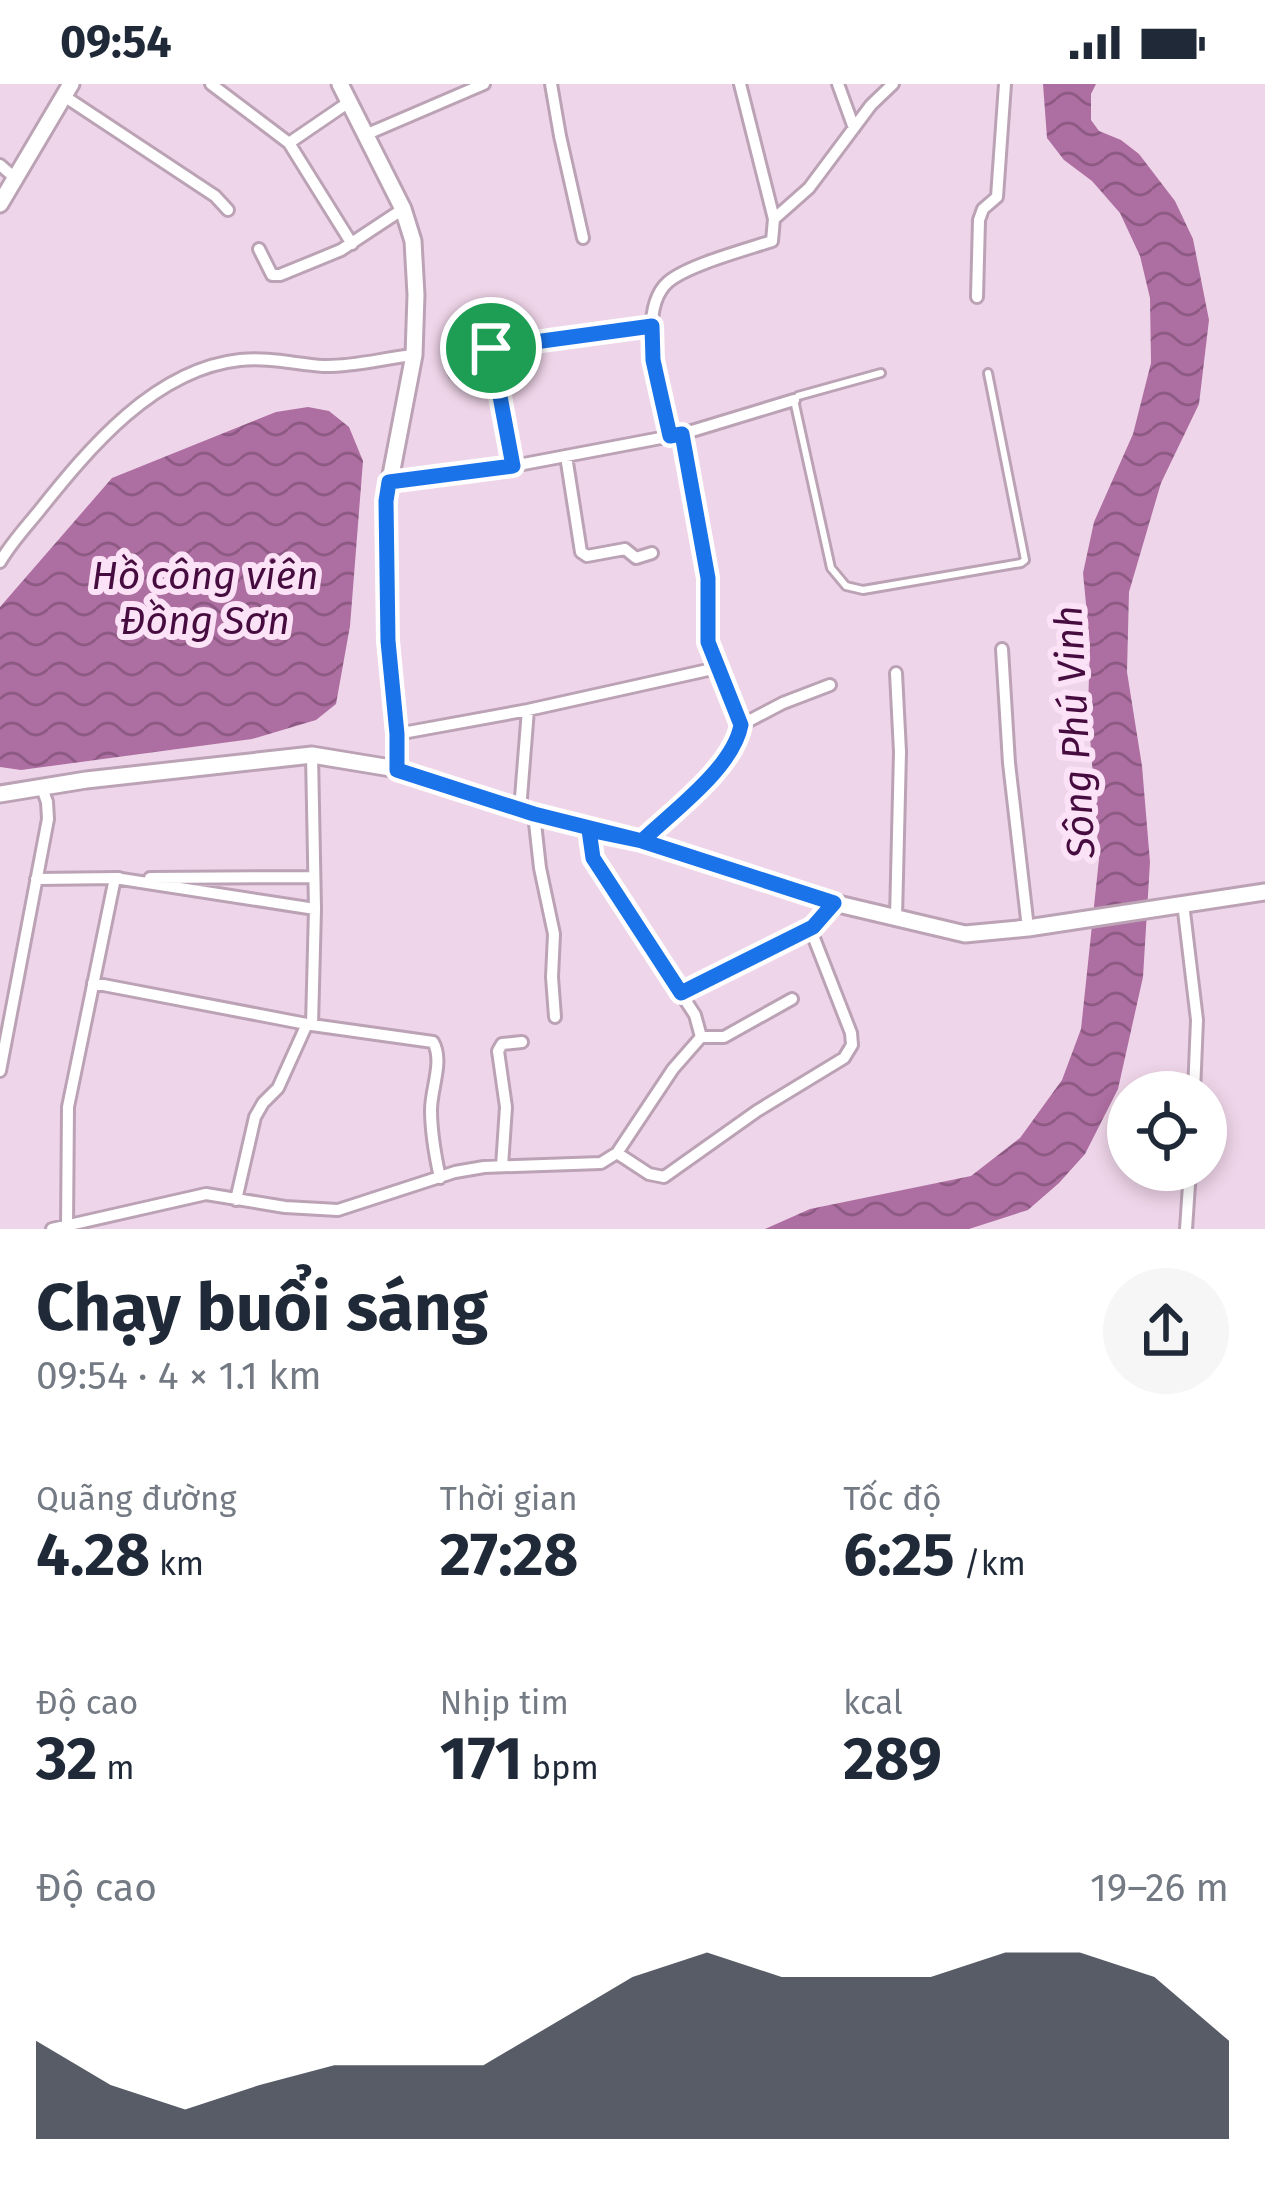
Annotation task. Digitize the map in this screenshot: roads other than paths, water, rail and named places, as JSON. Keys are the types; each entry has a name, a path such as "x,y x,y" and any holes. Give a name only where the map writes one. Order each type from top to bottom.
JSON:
{"main road":[{"path":"340,84 403,209 413,241 414,355 386,501 388,641 397,770"},
{"path":"0,204 67,90"},
{"path":"0,794 312,755 397,770 834,903 965,934 1265,892"}],"street":[{"path":"211,84 289,142 352,244"},
{"path":"365,135 484,84"},
{"path":"551,84 583,238"},
{"path":"642,841 719,768 733,750 741,725 708,642 708,578 676,435 653,360 652,326 656,296 669,281 772,241 774,219 740,84"},
{"path":"838,84 854,128"},
{"path":"774,219 808,188 871,105 893,84"},
{"path":"977,297 979,220 983,208 997,197 1005,84"},
{"path":"67,90 228,210"},
{"path":"289,142 349,102"},
{"path":"0,165 15,178"},
{"path":"259,249 274,276 352,244 403,209"},
{"path":"455,373 454,353 652,326"},
{"path":"491,348 513,466"},
{"path":"0,562 81,461 166,387 238,360 325,366 414,355"},
{"path":"389,482 513,466 676,435 794,400"},
{"path":"566,456 581,552 587,556 625,549 636,558 652,553"},
{"path":"1002,649 1009,763 1028,928"},
{"path":"397,734 717,668"},
{"path":"896,674 900,752 896,918"},
{"path":"741,725 830,685"},
{"path":"528,710 527,812 554,934 555,1017"},
{"path":"236,1200 255,1117 278,1088 310,1024 315,909 312,755"},
{"path":"0,1071 48,819 42,788"},
{"path":"589,830 593,858 695,1015 701,1037"},
{"path":"36,879 314,877"},
{"path":"115,878 315,909"},
{"path":"67,1227 68,1107 115,878"},
{"path":"681,993 810,928 834,903"},
{"path":"1183,903 1198,1020 1195,1071"},
{"path":"617,1153 649,1174 664,1177 757,1111 844,1058 852,1045 851,1033 810,928"},
{"path":"94,983 310,1024 427,1040 436,1046 438,1062 431,1107 440,1178"},
{"path":"52,1229 117,1222 206,1195 338,1210 455,1172 601,1163 617,1153 673,1069 701,1037 724,1037 792,999"},
{"path":"502,1166 506,1107 498,1051 502,1043 522,1042"},
{"path":"1186,1229 1189,1191"}],"lane":[{"path":"880,373 794,400 831,568 846,586 863,590 1024,560 988,373"}],"water":[{"path":"1043,84 1096,84 1091,120 1099,131 1139,154 1175,201 1193,239 1209,320 1199,404 1161,483 1129,592 1127,672 1150,862 1143,977 1122,1071 1107,1071 1107,1111 1085,1154 1028,1210 969,1229 765,1229 810,1209 971,1176 1020,1138 1062,1080 1081,1029 1099,859 1083,573 1094,522 1133,434 1151,363 1150,298 1140,256 1120,213 1047,138"},
{"name":"Hồ công viên Đồng Sơn","path":"308,407 329,411 349,427 363,461 350,626 336,704 316,720 252,739 21,770 0,767 0,607 112,478 276,412"}],"water label":[{"name":"Sông Phú Vinh","path":"1075,732"}]}
